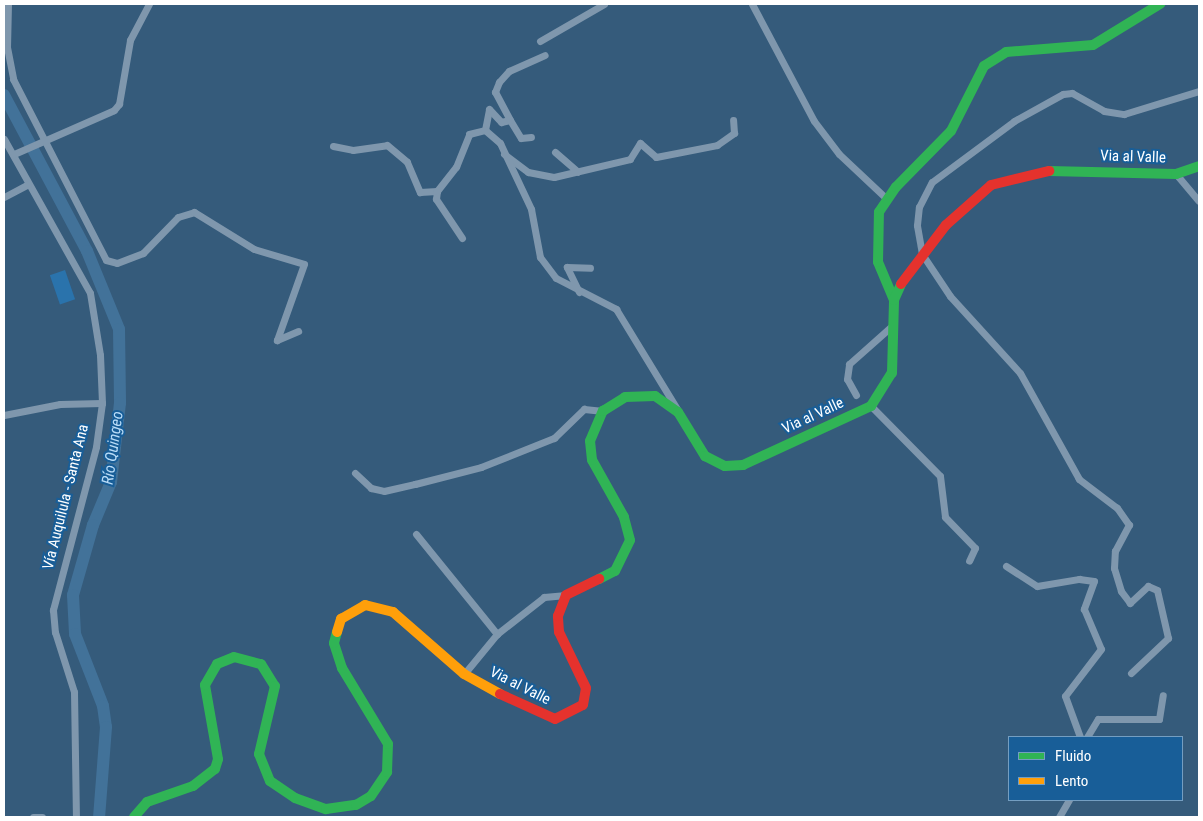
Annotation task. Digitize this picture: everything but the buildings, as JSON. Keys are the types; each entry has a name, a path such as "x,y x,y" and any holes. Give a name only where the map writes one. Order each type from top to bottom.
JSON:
{"main road":[{"path":"871,406 892,373 894,300 881,275 876,250 876,224 887,199 951,131 974,81 992,59 1020,50 1093,45 1160,4"},
{"path":"1176,174 1199,166"},
{"name":"Via al Valle","path":"894,300 922,254 977,195 1000,181 1049,171 1176,174"},
{"name":"Via al Valle","path":"603,412 625,397 646,393 678,412 705,456 734,467 871,406"},
{"path":"566,595 605,578 628,547 624,517 592,460 590,441 603,412"},
{"name":"Via al Valle","path":"134,817 147,802 193,786 215,769 217,752 204,693 211,671 221,661 254,660 271,675 274,694 260,745 260,763 283,791 326,809 356,805 371,796 382,782 389,758 385,736 337,654 334,634 347,613 365,605 383,607 464,674 546,717 564,718 578,710 586,700 584,677 558,624 566,595"}],"street":[{"path":"8,4 10,70 41,143 100,251 110,263 143,253 187,211 254,249 300,261 305,269 277,340 298,331"},
{"path":"17,152 109,113 119,104 130,40 149,4"},
{"path":"540,41 604,4"},
{"path":"752,4 769,29 793,87 814,121 839,154 887,199"},
{"path":"531,136 521,138 510,120 496,87 509,71 545,55"},
{"path":"1131,673 1168,638 1157,590 1148,586 1130,603 1121,591 1114,568 1115,551 1129,525 1117,508 1079,480 1020,373 950,296 922,254 917,225 925,191 1028,112 1072,93 1104,111 1124,114 1199,91"},
{"path":"485,130 489,109 501,122 510,120"},
{"path":"504,154 541,176 578,172 630,159 640,143 645,142 656,157 717,145 734,134 733,120"},
{"path":"462,238 436,199 437,191 456,167 469,134 485,130 495,135 531,209 540,257 556,278 579,292 616,309 678,412"},
{"name":"Vía Auquilula - Santa Ana","path":"4,139 17,152 28,184 90,293 102,403 96,447 53,610 54,632 74,692 76,817"},
{"path":"333,146 353,150 387,145 407,162 420,192 437,191"},
{"path":"554,152 578,172"},
{"path":"1176,174 1199,201"},
{"path":"4,197 28,184"},
{"path":"579,292 567,267 590,268"},
{"path":"856,396 848,379 850,364 894,324"},
{"path":"4,415 60,404 102,403"},
{"path":"871,406 940,476 945,517 975,548 969,561"},
{"path":"356,473 371,488 384,491 415,484 481,467 554,438 584,409 603,412"},
{"path":"416,534 497,634"},
{"path":"1006,566 1037,586 1079,579 1094,581 1084,608 1102,650 1065,696 1080,736"},
{"path":"464,674 497,634 544,597 566,595"},
{"path":"1088,736 1098,719 1159,719 1163,695"},
{"path":"1060,817 1068,801"},
{"path":"34,817 42,817"}],"shaded area":[{"path":"65,270 75,299 60,305 50,275"}],"waterway":[{"name":"Río Quingeo","path":"4,95 87,251 119,329 120,403 111,482 93,525 73,595 75,634 103,706 106,727 99,817"}],"traffic: fast":[{"path":"894,300 878,262 879,212 896,187 951,131 984,66 1006,52 1093,45 1160,4"},
{"path":"1049,171 1176,174 1199,166"},
{"path":"599,579 615,571 630,540 624,517 592,460 590,441 603,411 625,397 655,396 678,412 705,456 725,466 743,465 871,406 892,373 894,300 901,284"},
{"path":"134,817 147,802 193,786 215,769 218,759 205,685 217,664 234,657 261,664 275,686 259,754 270,781 295,798 326,809 356,805 371,796 387,772 388,744 342,668 334,643 337,632"}],"traffic: slow":[{"path":"337,632 341,619 365,605 393,612 464,674 500,694"}],"traffic: jam":[{"path":"901,284 946,225 991,185 1049,171"},
{"path":"500,694 555,719 583,705 586,688 559,632 558,616 566,595 599,579"}]}
